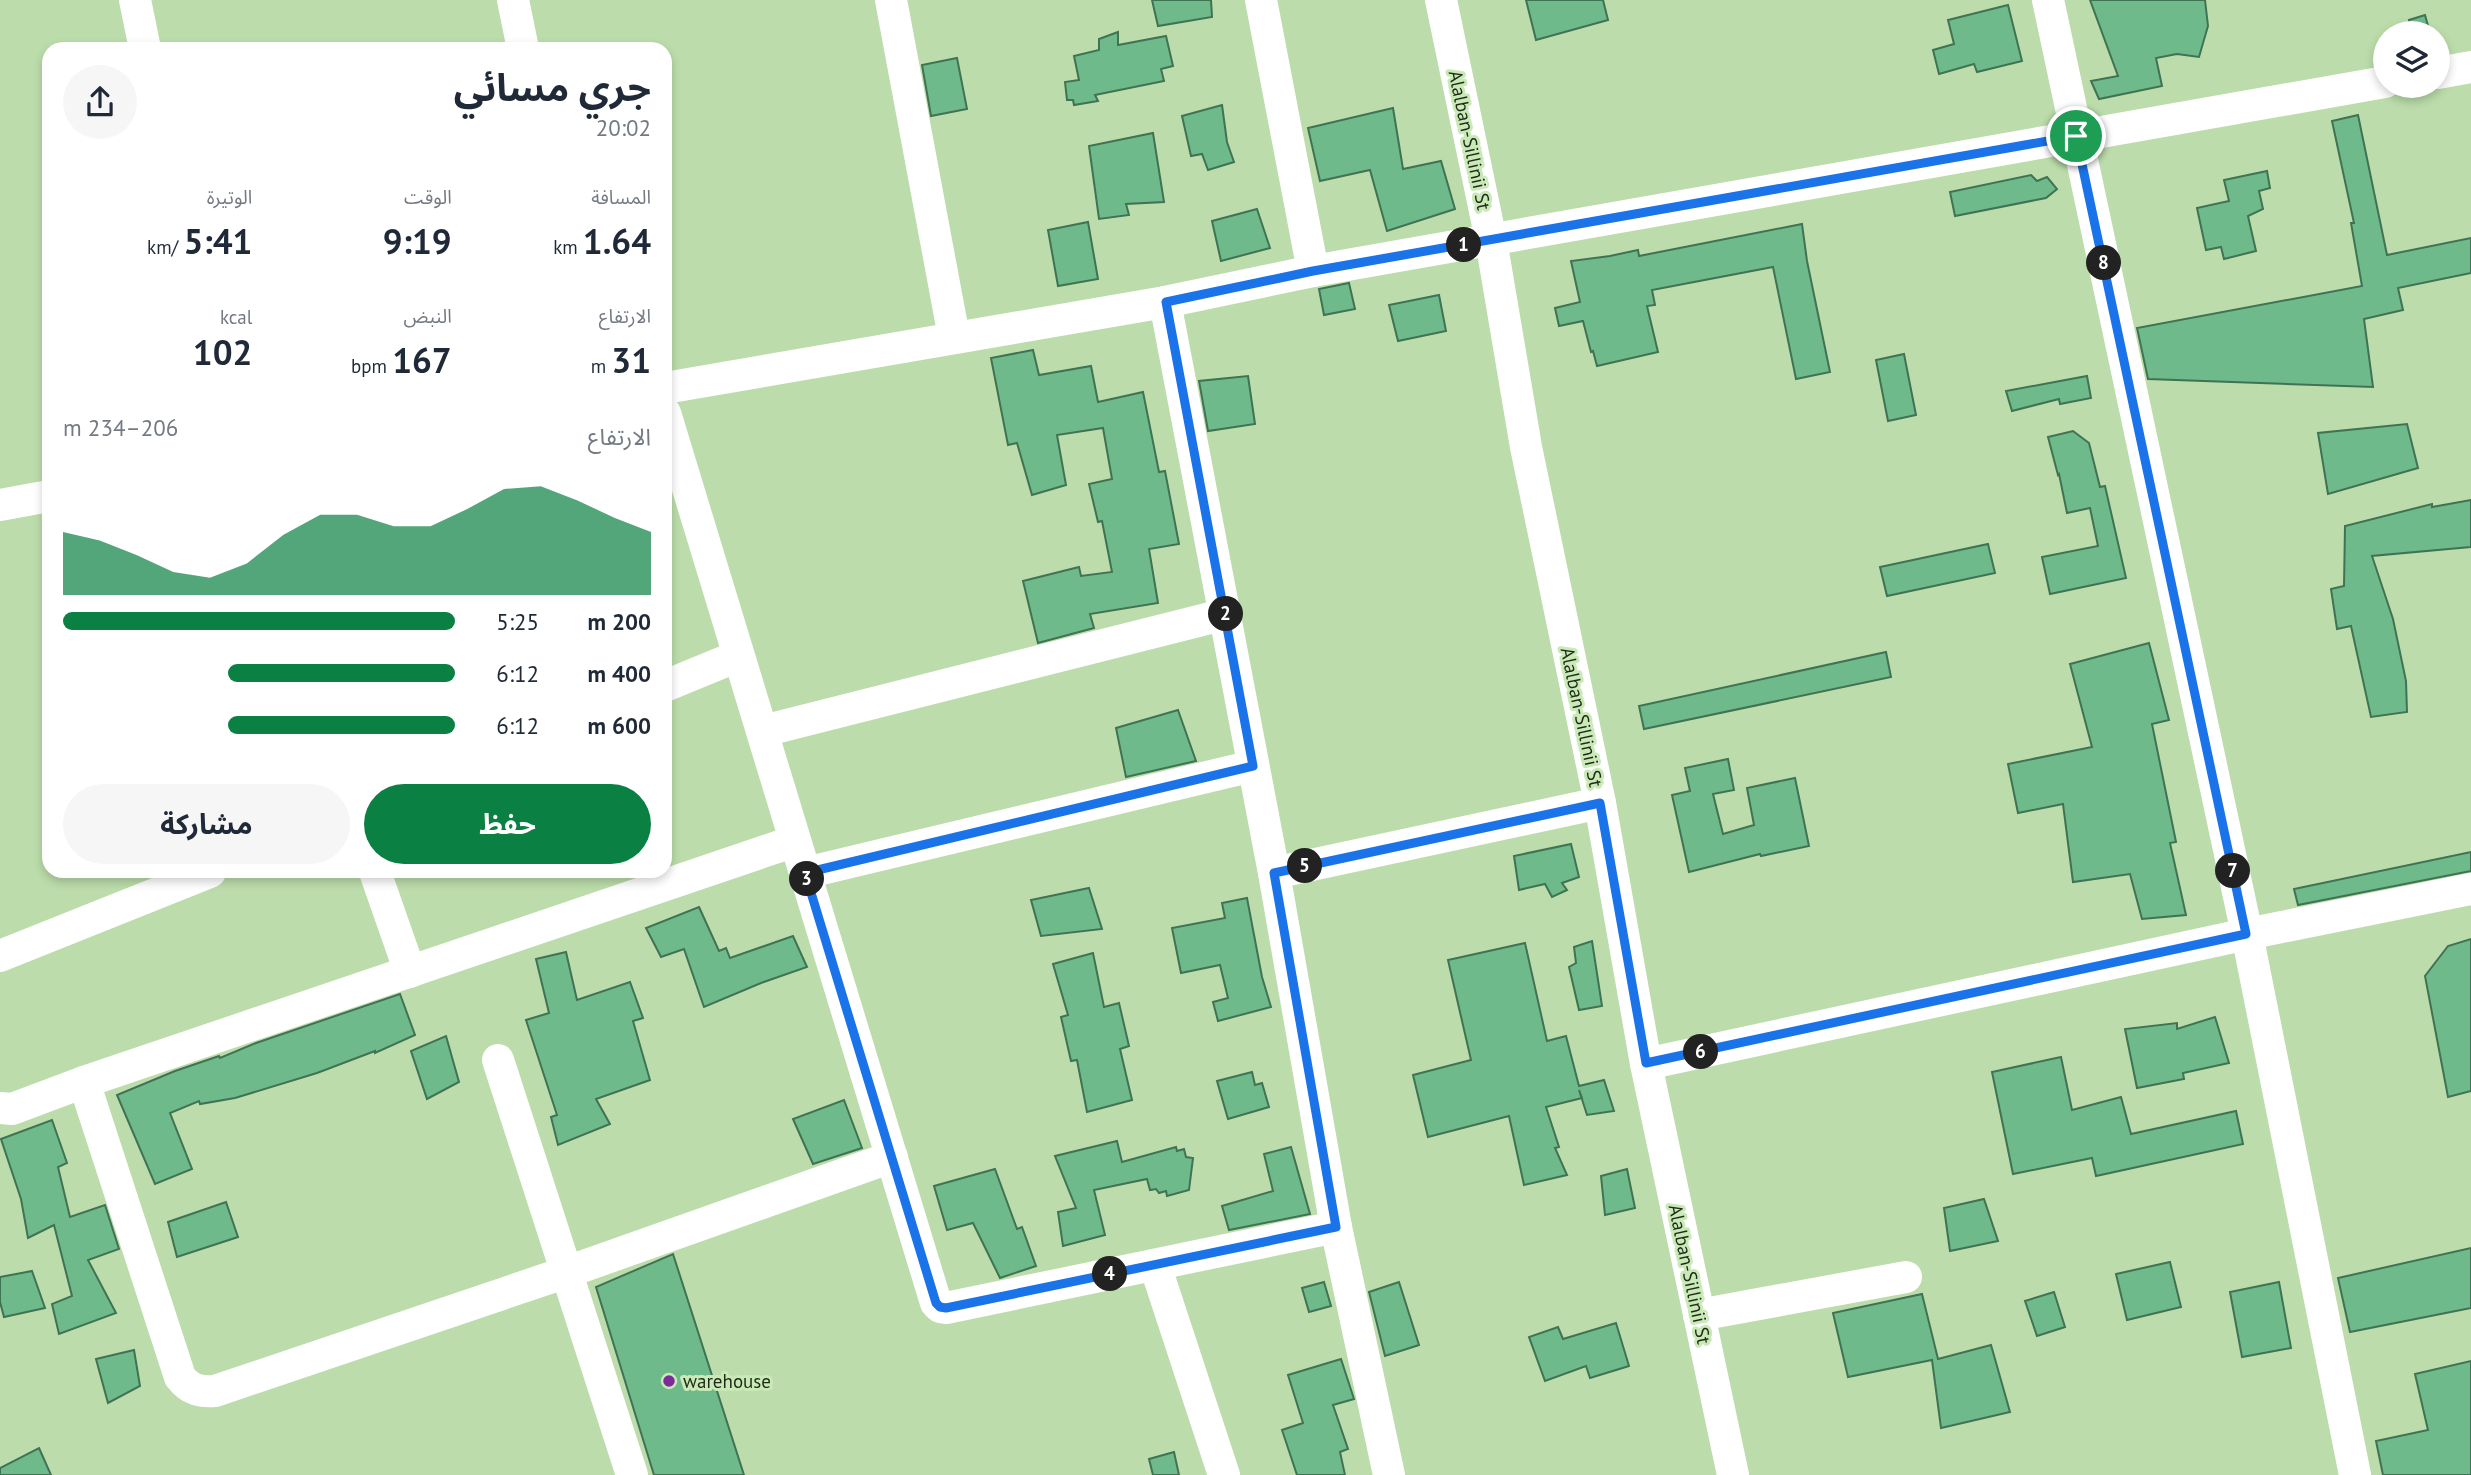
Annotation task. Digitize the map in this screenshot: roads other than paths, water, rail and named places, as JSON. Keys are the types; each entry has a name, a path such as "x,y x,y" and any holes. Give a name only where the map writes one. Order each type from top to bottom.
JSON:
{"street":[{"path":"135,0 144,42"},
{"path":"513,0 522,42"},
{"path":"891,0 954,337"},
{"path":"1261,0 1313,271"},
{"name":"Alalban-Sillinii St","path":"1441,0 1491,240 1526,447 1600,803 1646,1063 1733,1475"},
{"path":"2048,0 2246,934 2355,1475"},
{"path":"2450,71 2471,67"},
{"path":"672,387 1166,302 1313,271 2373,84"},
{"path":"1166,302 1274,873 1336,1227 1389,1475"},
{"path":"672,436 936,1303 946,1308 1336,1227"},
{"path":"0,505 42,497"},
{"path":"763,731 1226,614"},
{"path":"672,683 738,656"},
{"path":"805,873 1253,766"},
{"path":"1274,873 1600,803"},
{"path":"0,1108 12,1109 84,1082 795,841"},
{"path":"0,956 195,878"},
{"path":"377,878 410,972"},
{"path":"1646,1063 2246,934 2471,889"},
{"path":"498,1060 632,1475"},
{"path":"84,1082 180,1377 187,1387 204,1392 215,1391 566,1272 891,1157"},
{"path":"1155,1265 1224,1475"},
{"path":"1699,1315 1906,1277"}],"place":[{"name":"warehouse","path":"669,1381"}]}
